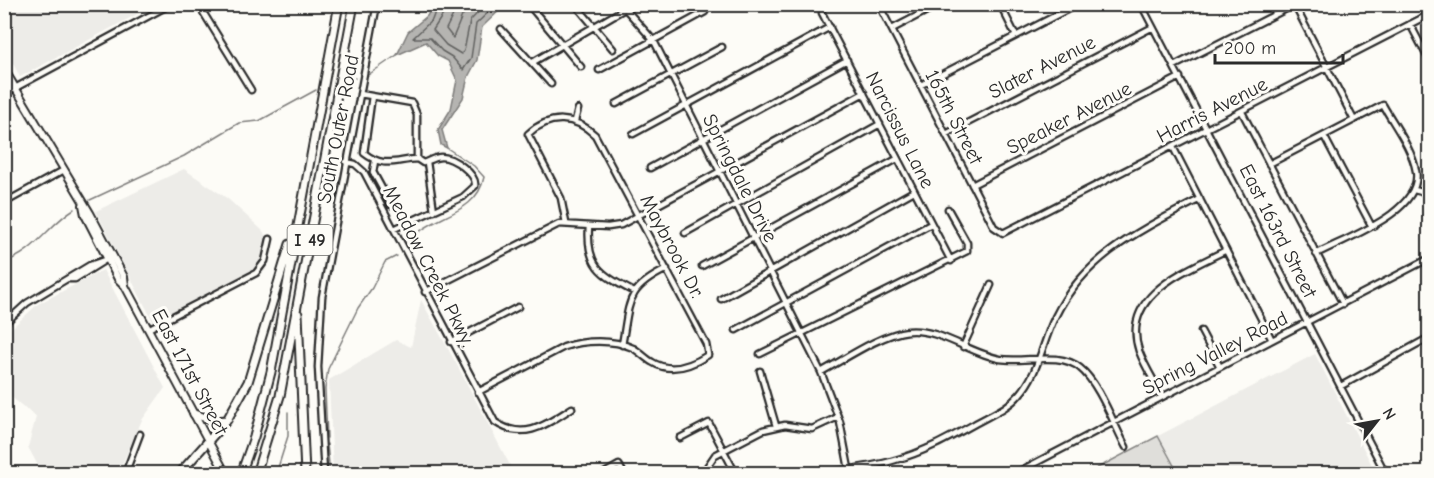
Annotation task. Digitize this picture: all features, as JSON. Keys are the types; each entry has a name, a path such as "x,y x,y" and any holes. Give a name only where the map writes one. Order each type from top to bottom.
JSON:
{"highway":[{"name":"I 49","path":"241,474 254,437 271,372 339,4"},
{"name":"I 49","path":"256,474 280,396 354,4"},
{"path":"179,474 227,420 248,382 287,257 314,136"},
{"path":"297,304 305,474"},
{"path":"194,414 215,421 227,420"}],"main road":[{"name":"East 171st Street","path":"4,69 64,170 110,258"},
{"name":"East 171st Street","path":"83,205 89,223 124,277 125,286 226,474"}],"street":[{"path":"4,94 171,4"},
{"path":"198,4 251,90"},
{"name":"South Outer Road","path":"324,474 318,367 320,323 325,279 377,4"},
{"path":"528,4 581,67"},
{"path":"575,4 613,49"},
{"name":"Springdale Drive","path":"621,4 654,40 802,333 821,372 838,417 849,471"},
{"path":"892,29 940,4"},
{"path":"1000,4 1016,36"},
{"path":"921,85 1078,4"},
{"name":"165th Street","path":"879,5 994,227 1000,232 1008,231"},
{"name":"East 163rd Street","path":"1141,5 1208,128 1386,474"},
{"path":"1174,66 1295,5 1354,120"},
{"path":"533,62 626,8"},
{"path":"599,70 705,12"},
{"name":"Narcissus Lane","path":"822,12 951,261"},
{"name":"Harris Avenue","path":"1008,231 1430,14"},
{"path":"1410,24 1430,62"},
{"path":"633,134 830,27"},
{"name":"Slater Avenue","path":"946,134 1153,27"},
{"path":"501,29 551,84"},
{"path":"616,104 722,47"},
{"path":"650,168 847,60"},
{"name":"Speaker Avenue","path":"972,185 1180,77"},
{"path":"425,292 539,233 566,223 614,227 639,216 864,93"},
{"path":"360,94 405,101 415,107 417,159"},
{"path":"372,96 363,149 375,160 395,164 417,159 427,162 439,157 447,158 473,176 476,184 463,197 394,230"},
{"path":"1269,164 1383,105 1413,162 1416,174 1414,190 1403,206 1316,254"},
{"path":"566,223 561,198 528,134 551,120 575,121 578,109"},
{"path":"1242,111 1343,304"},
{"name":"Maybrook Dr.","path":"575,121 595,135 706,344 708,355 685,367 662,368 640,352 622,345"},
{"path":"685,233 880,124"},
{"path":"1324,136 1371,225"},
{"path":"1173,147 1272,340"},
{"path":"702,266 897,159"},
{"path":"375,160 373,172 391,205"},
{"name":"Meadow Creek Pkwy.","path":"346,162 355,164 364,172 451,342 495,422 517,432 537,430 572,408"},
{"path":"427,162 434,211"},
{"path":"4,203 64,170"},
{"path":"1414,190 1430,194"},
{"path":"721,299 914,191"},
{"path":"814,474 849,471 882,464 922,451 1009,405 1027,386 1055,315 1072,289 1090,268 1125,239 1200,199"},
{"path":"760,354 951,261 968,248 948,209"},
{"path":"736,330 932,224"},
{"path":"589,226 589,250 596,266 603,274 634,292"},
{"path":"148,329 256,273 265,261 270,238"},
{"path":"1162,396 1138,344 1138,321 1143,307 1152,293 1165,283 1227,250"},
{"path":"4,324 27,303 110,258"},
{"name":"Spring Valley Road","path":"1014,474 1430,258"},
{"path":"478,392 564,347 579,342 622,345 634,292 645,280 667,269"},
{"path":"963,347 991,285"},
{"path":"451,342 518,307"},
{"path":"1201,331 1220,367"},
{"path":"821,372 901,333 932,333 963,347 1006,360 1065,360 1081,368 1088,376 1126,447"},
{"path":"1341,386 1430,337"},
{"path":"760,371 776,426"},
{"path":"702,474 715,455 776,426 812,429 838,417"},
{"path":"680,438 709,423 736,474"},
{"path":"125,474 140,434"},
{"path":"603,474 619,465 624,474"}],"shaded area":[{"path":"4,5 154,5 20,77 5,48"},
{"path":"184,169 228,199 263,231 273,251 265,271 158,331 96,211"},
{"path":"103,270 165,388 142,420 118,473 42,473 28,447 36,417 5,392 5,334 38,304"},
{"path":"421,300 514,473 333,473 329,380 396,340 411,347"},
{"path":"1315,354 1376,473 1178,473 1158,436"},
{"path":"1158,436 1178,473 1088,473"}],"water":[{"path":"434,4 505,5 482,27 477,60 468,77 463,98 442,130 447,148 441,145 438,130 451,109 457,80 448,61 438,56 426,42 397,55 408,32 427,16"}],"waterway":[{"path":"368,75 397,55"},
{"path":"348,81 355,78"},
{"path":"90,200 184,156 239,123 259,121 316,90"},
{"path":"412,247 413,237 422,229 465,206 480,189 484,177 474,166 447,148"},
{"path":"4,262 15,258 33,246 74,209"},
{"path":"327,438 325,389 328,369 358,308 372,288 385,262 397,256"},
{"path":"276,474 288,436 288,412"},
{"path":"327,444 330,474"}]}
